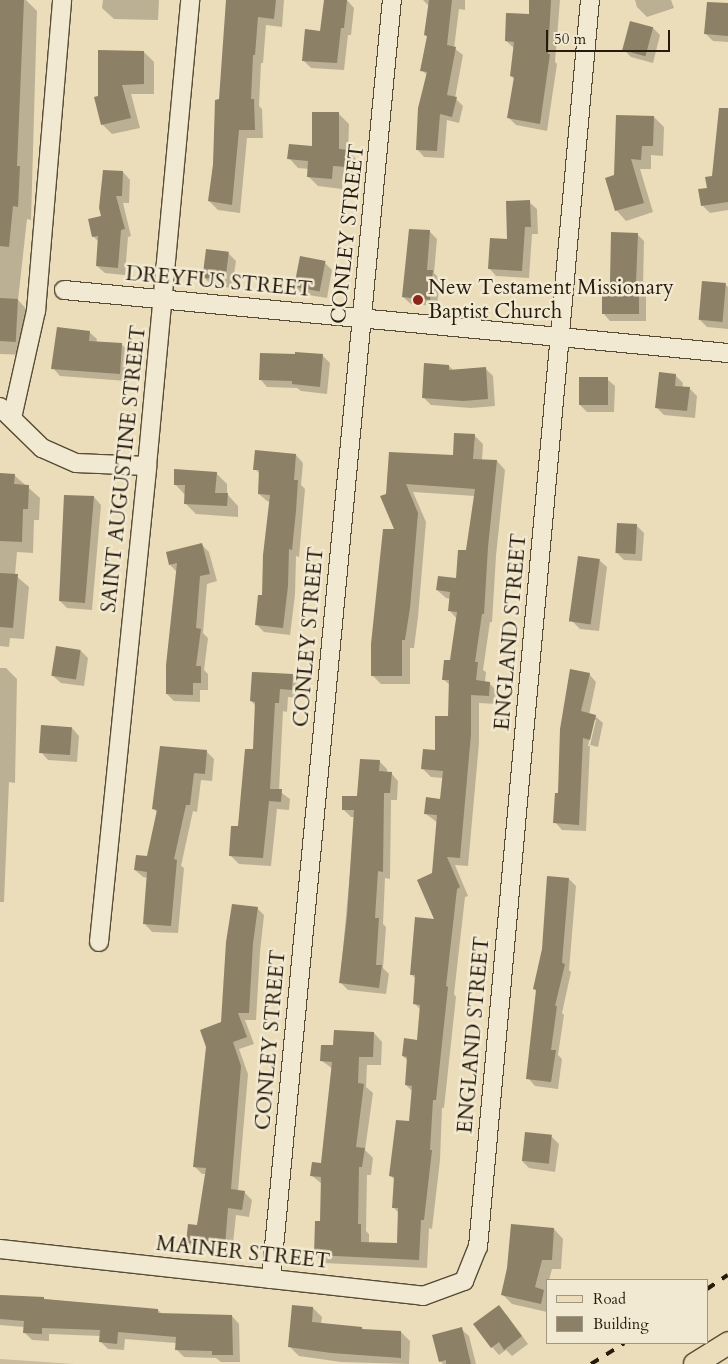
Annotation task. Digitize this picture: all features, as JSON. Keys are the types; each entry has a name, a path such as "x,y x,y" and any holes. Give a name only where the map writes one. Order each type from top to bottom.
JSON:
{"main road":[{"path":"695,1364 728,1343"}],"street":[{"path":"62,0 36,311 6,413 42,448 76,462 147,466"},
{"name":"SAINT AUGUSTINE STREET","path":"99,942 147,466 190,0"},
{"name":"CONLEY STREET","path":"270,1279 392,0"},
{"name":"ENGLAND STREET","path":"470,1267 478,1247 590,0"},
{"name":"DREYFUS STREET","path":"64,290 728,353"},
{"name":"MAINER STREET","path":"0,1249 422,1296 464,1281 470,1267"}],"shaded area":[{"path":"0,1359 74,1364 0,1364"}],"building":[{"path":"0,0 24,0 17,166 20,166 18,207 13,206 9,247 0,246"},
{"path":"226,0 276,0 274,19 258,17 255,55 253,55 251,99 254,99 255,130 239,130 232,205 208,201 213,165 215,100 219,99"},
{"path":"324,0 347,0 344,28 341,28 337,63 302,61 305,29 320,31"},
{"path":"429,0 452,0 447,45 456,47 447,95 457,97 452,117 440,114 437,151 416,150 418,108 427,72 420,71 427,36 424,35"},
{"path":"529,0 551,0 548,54 550,54 540,124 507,118 514,77 510,76 514,42 505,41 506,13 529,14"},
{"path":"707,2 728,3 728,36 704,34"},
{"path":"630,21 653,27 645,56 622,50"},
{"path":"98,50 144,51 144,84 122,85 131,118 101,125 94,97 98,96"},
{"path":"719,108 728,108 728,202 701,206 698,189 707,188 705,177 712,176"},
{"path":"312,112 339,112 339,149 349,150 347,167 333,166 332,179 307,177 308,161 287,159 289,144 312,146"},
{"path":"616,115 654,116 653,146 642,146 641,160 631,159 644,203 615,211 605,178 614,175"},
{"path":"103,170 123,171 122,196 116,196 125,229 121,230 118,268 96,266 98,236 92,237 88,219 101,216 99,208"},
{"path":"530,200 531,227 525,227 522,271 488,269 490,238 507,239 506,201"},
{"path":"409,229 430,230 427,270 433,270 430,300 402,297"},
{"path":"611,232 638,233 636,283 639,283 639,314 602,314 602,283 610,283"},
{"path":"206,249 229,252 225,281 202,278"},
{"path":"300,256 326,261 320,291 294,286"},
{"path":"702,281 726,283 723,322 699,320"},
{"path":"0,298 18,299 16,342 0,341"},
{"path":"57,327 90,331 89,341 122,343 120,374 51,369"},
{"path":"295,352 323,354 320,387 292,384 292,381 259,380 260,353 295,354"},
{"path":"424,363 449,365 449,370 486,367 488,399 463,401 422,398"},
{"path":"659,372 676,374 675,386 690,387 687,411 655,408"},
{"path":"579,377 608,377 608,405 579,405"},
{"path":"454,433 475,434 473,459 497,460 488,547 484,614 482,614 475,662 478,662 476,680 490,682 489,696 471,695 471,734 460,858 447,857 460,887 457,889 446,986 448,987 436,1100 433,1100 430,1150 432,1150 424,1220 421,1220 419,1260 314,1255 315,1221 320,1221 321,1177 310,1176 312,1162 321,1163 332,1062 320,1061 321,1045 333,1045 334,1030 374,1032 373,1057 359,1057 358,1083 364,1084 356,1147 365,1148 362,1167 359,1167 358,1224 361,1224 361,1242 397,1243 398,1208 392,1208 394,1177 389,1176 396,1120 409,1121 412,1086 405,1085 407,1057 402,1056 404,1038 417,1040 420,1005 413,1004 415,975 410,975 415,917 434,919 417,880 432,873 437,815 424,814 426,797 440,799 443,771 421,769 423,749 435,750 435,716 448,716 449,680 442,680 444,660 450,660 457,612 448,611 450,592 436,590 438,576 456,578 458,550 466,550 475,489 406,484 418,513 410,608 405,640 402,640 402,676 371,676 371,644 383,529 394,529 380,496 386,494 389,452 453,455"},
{"path":"255,450 296,454 294,480 298,480 296,511 292,550 289,549 288,586 283,628 255,625 258,595 262,595 263,555 270,495 258,494 259,470 253,470"},
{"path":"174,469 217,472 215,493 228,493 227,506 184,504 185,485 174,485"},
{"path":"0,473 15,474 14,484 29,485 28,509 23,509 22,542 0,541"},
{"path":"64,495 94,496 85,603 59,601"},
{"path":"617,523 637,524 635,554 615,553"},
{"path":"202,543 210,574 200,576 196,628 201,629 196,666 201,666 201,683 193,683 193,695 166,694 166,665 177,563 169,565 166,552"},
{"path":"578,556 600,559 591,624 569,621"},
{"path":"0,573 18,574 13,628 0,627"},
{"path":"56,646 81,650 76,680 51,676"},
{"path":"570,669 590,673 581,711 596,715 590,740 583,738 579,825 553,823 555,793 558,793 560,729"},
{"path":"252,672 293,674 292,690 280,689 279,703 275,703 270,789 282,789 281,802 269,801 263,858 229,856 231,826 238,826 245,749 253,749 255,702 250,701"},
{"path":"41,725 72,727 70,755 39,753"},
{"path":"160,746 207,750 205,774 194,773 190,805 186,805 174,859 177,860 171,926 143,924 147,872 134,870 136,855 147,856 157,810 152,809"},
{"path":"360,759 380,760 379,771 392,772 390,793 384,793 383,872 378,871 375,918 379,918 376,965 382,965 379,988 339,983 347,916 354,810 342,810 342,796 357,796"},
{"path":"547,876 569,878 562,963 565,964 555,1006 557,1006 551,1050 556,1050 551,1082 526,1079 536,990 533,989 542,949"},
{"path":"232,904 258,907 253,943 249,1013 238,1013 247,1037 233,1042 241,1066 231,1189 245,1191 242,1210 228,1208 225,1246 186,1243 188,1224 197,1225 206,1168 193,1167 206,1047 200,1030 221,1022 226,942"},
{"path":"525,1132 552,1135 549,1164 522,1161"},
{"path":"511,1224 554,1228 552,1260 542,1260 535,1287 544,1290 541,1304 501,1295 507,1268"},
{"path":"0,1295 44,1297 44,1299 158,1309 158,1313 232,1315 233,1355 212,1355 212,1351 175,1350 176,1337 118,1332 117,1344 99,1342 100,1330 42,1328 42,1334 23,1333 24,1321 0,1319"},
{"path":"292,1305 313,1307 312,1322 362,1327 362,1329 401,1331 401,1358 331,1353 288,1347"},
{"path":"499,1305 522,1336 504,1350 499,1342 491,1348 473,1324"},
{"path":"462,1327 471,1364 446,1364 446,1360 439,1362 432,1335"}],"railway":[{"path":"708,1288 728,1275"},
{"path":"591,1364 622,1344"}],"place":[{"name":"New Testament Missionary Baptist Church","path":"418,300"}]}
